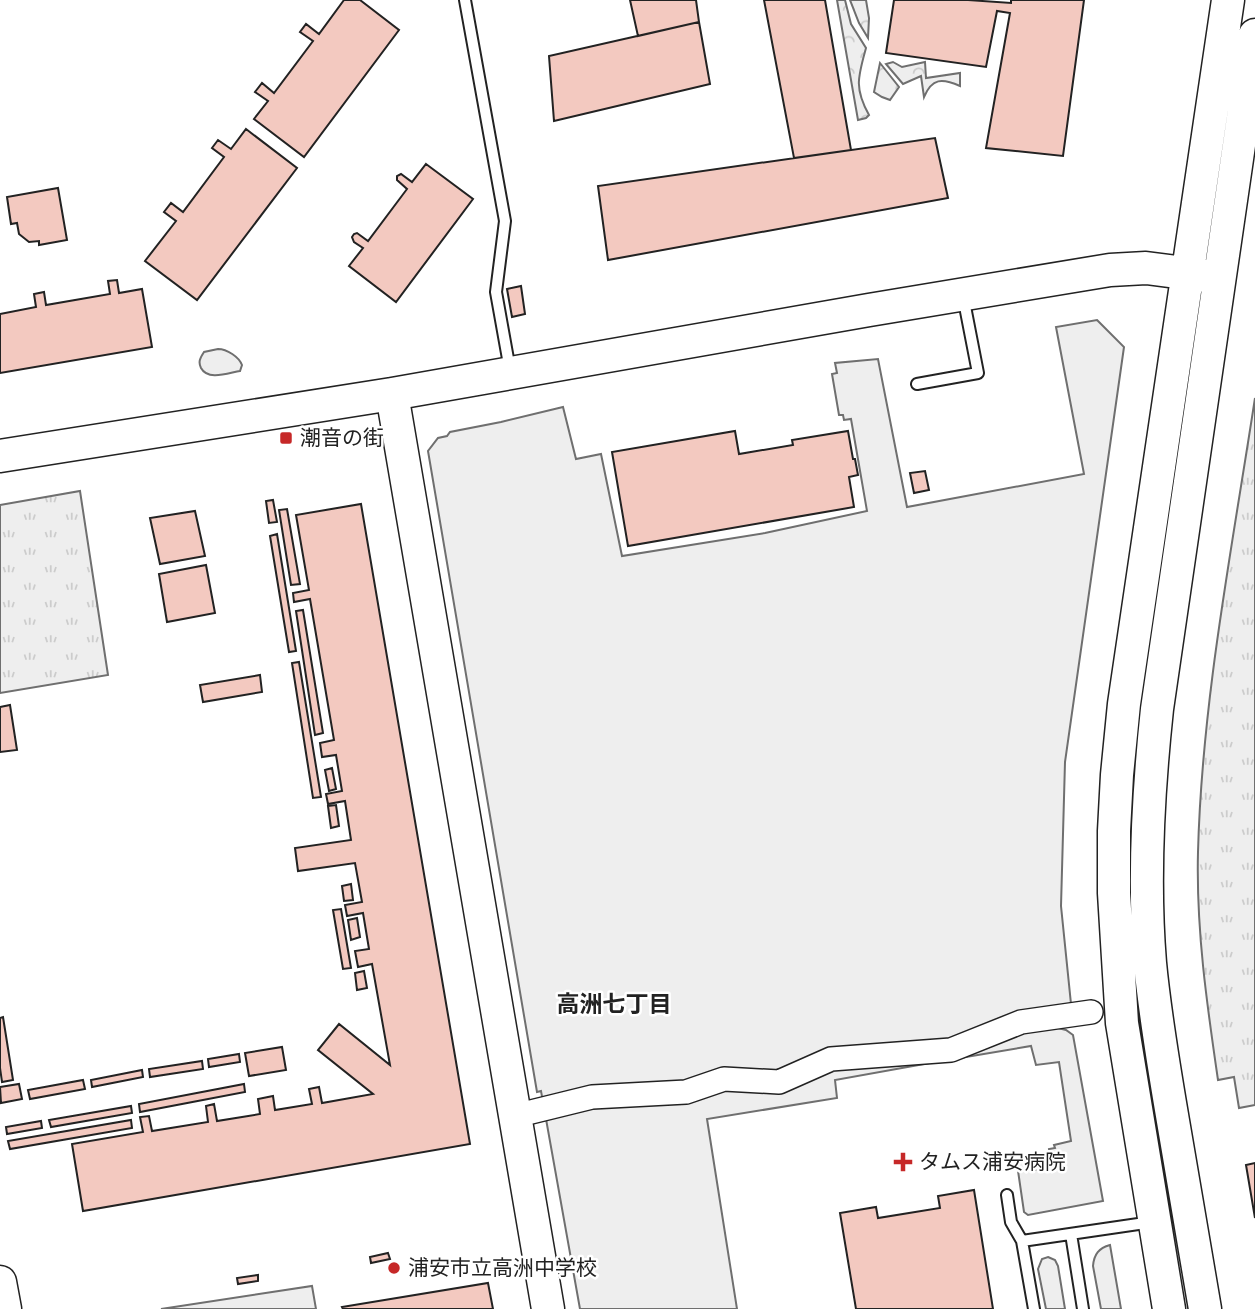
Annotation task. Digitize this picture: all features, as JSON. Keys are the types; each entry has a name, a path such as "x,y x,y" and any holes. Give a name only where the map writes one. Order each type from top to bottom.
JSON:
{"street":[{"path":"1205,1309 1156,1021 1149,948 1147,840 1157,709 1172,610 1228,0"},
{"path":"1170,1309 1122,1023 1114,893 1116,775 1124,704 1204,276 1255,35"},
{"path":"0,456 392,394 1110,270 1146,268 1204,276"},
{"path":"392,394 548,1309"},
{"path":"531,1112 592,1097 686,1092 724,1079 779,1082 831,1059 951,1050 1021,1022 1091,1012"},
{"path":"0,1282 5,1309"}],"lane":[{"path":"465,0 505,221 496,292 510,373"},
{"path":"917,384 978,373 962,295"},
{"path":"1007,1195 1011,1222 1022,1241 1034,1309"},
{"path":"1022,1241 1155,1222"},
{"path":"1071,1234 1083,1309"}],"green space":[{"path":"837,0 845,0 851,24 866,48 859,90 869,115 858,120"},
{"path":"850,0 866,0 868,38 859,23"},
{"path":"893,62 902,67 925,62 926,78 960,73 960,86 938,81 930,86 924,97 921,76 903,84 886,64"},
{"path":"880,63 899,87 890,100 874,92"},
{"path":"1097,320 1124,347 1065,762 1061,906 1071,1004 952,1059 835,1080 837,1098 707,1119 737,1309 580,1309 541,1091 537,1092 428,451 438,438 447,436 450,432 563,407 576,459 601,454 622,556 765,533 867,511 851,419 844,420 843,415 839,415 832,374 837,373 835,363 878,359 907,507 1084,474 1056,327"},
{"path":"218,349 229,352 238,359 242,365 240,371 219,375 204,372 200,360 204,352"},
{"path":"1255,398 1255,1105 1239,1108 1234,1077 1218,1080 1201,938 1198,852 1205,738 1212,681"},
{"path":"80,491 108,675 0,693 0,505"},
{"path":"1054,1027 1073,1035 1103,1201 1028,1215 1024,1212 1016,1157 1022,1155 1026,1171 1051,1167 1049,1149 1071,1141 1059,1062 1036,1065 1031,1046 960,1058 1026,1028"},
{"path":"1110,1245 1121,1309 1101,1309 1093,1266 1098,1252"},
{"path":"1048,1257 1055,1260 1058,1266 1065,1309 1046,1309 1038,1269 1042,1259"},
{"path":"312,1286 316,1309 161,1309"}],"building":[{"path":"344,0 360,0 399,30 304,157 254,119 268,101 255,92 262,83 274,93 313,41 300,32 306,24 319,34"},
{"path":"630,0 696,0 699,22 638,36"},
{"path":"764,0 825,0 851,150 794,158"},
{"path":"894,0 1011,3 1011,0 1084,0 1063,156 986,148 1010,13 997,11 986,67 886,53"},
{"path":"699,22 710,84 554,121 549,56"},
{"path":"246,129 297,168 197,300 145,261 176,221 164,212 171,203 183,212 224,157 212,148 218,140 231,149"},
{"path":"935,138 948,198 608,260 598,186"},
{"path":"426,164 473,199 396,302 349,266 363,248 354,242 352,237 357,233 368,241 407,189 397,180 397,176 401,174 412,182"},
{"path":"58,188 67,240 39,245 39,241 29,242 19,234 17,223 11,224 7,197"},
{"path":"117,280 119,293 142,289 152,347 0,373 0,314 36,307 34,294 44,292 46,305 110,294 108,281"},
{"path":"521,286 525,314 512,317 507,289"},
{"path":"735,431 739,454 793,445 792,440 848,431 858,475 849,477 854,507 628,546 612,452"},
{"path":"925,471 929,490 914,493 910,473"},
{"path":"273,500 277,522 269,523 266,501"},
{"path":"361,504 470,1144 83,1211 72,1144 143,1132 140,1117 149,1116 152,1131 208,1122 206,1106 214,1104 217,1121 260,1114 258,1099 273,1096 275,1110 312,1104 309,1089 319,1087 322,1103 373,1094 318,1050 339,1024 390,1065 372,964 358,967 355,951 369,949 363,913 347,916 345,905 362,902 355,863 298,871 295,848 351,840 345,801 328,804 326,794 342,791 336,755 322,757 320,743 334,740 310,599 294,602 293,593 309,590 296,515"},
{"path":"287,509 300,584 291,585 279,510"},
{"path":"195,511 205,556 160,564 150,518"},
{"path":"277,534 296,651 289,652 270,536"},
{"path":"206,565 215,613 167,622 159,574"},
{"path":"303,610 323,733 315,735 296,611"},
{"path":"299,662 321,797 313,798 292,663"},
{"path":"260,675 262,692 203,702 200,685"},
{"path":"10,705 17,750 0,752 0,707"},
{"path":"332,768 336,789 329,791 325,770"},
{"path":"336,805 339,826 331,828 328,806"},
{"path":"351,884 353,900 344,901 342,886"},
{"path":"341,909 351,968 343,969 333,910"},
{"path":"357,918 360,937 351,940 348,920"},
{"path":"364,971 367,988 357,990 355,973"},
{"path":"3,1017 13,1080 2,1082 0,1018"},
{"path":"282,1047 286,1070 249,1076 245,1053"},
{"path":"239,1054 240,1062 209,1067 208,1059"},
{"path":"202,1061 203,1069 150,1077 149,1069"},
{"path":"142,1070 143,1077 92,1087 91,1080"},
{"path":"83,1080 85,1089 30,1099 28,1090"},
{"path":"19,1084 22,1099 1,1103 0,1087"},
{"path":"244,1084 245,1092 140,1112 139,1104"},
{"path":"131,1106 132,1113 51,1127 49,1120"},
{"path":"131,1120 132,1128 10,1149 8,1141"},
{"path":"41,1121 42,1128 7,1134 6,1127"},
{"path":"1255,1163 1255,1218 1246,1165"},
{"path":"974,1190 993,1309 856,1309 840,1213 876,1207 878,1218 940,1208 938,1196"},
{"path":"388,1253 390,1259 371,1263 370,1257"},
{"path":"258,1275 258,1281 238,1284 237,1278"},
{"path":"488,1283 493,1309 342,1307"}],"place":[{"name":"潮音の街","path":"286,438"},
{"name":"タムス浦安病院","path":"903,1162"},
{"name":"浦安市立高洲中学校","path":"394,1268"}],"district":[{"name":"高洲七丁目","path":"614,1004"}]}
